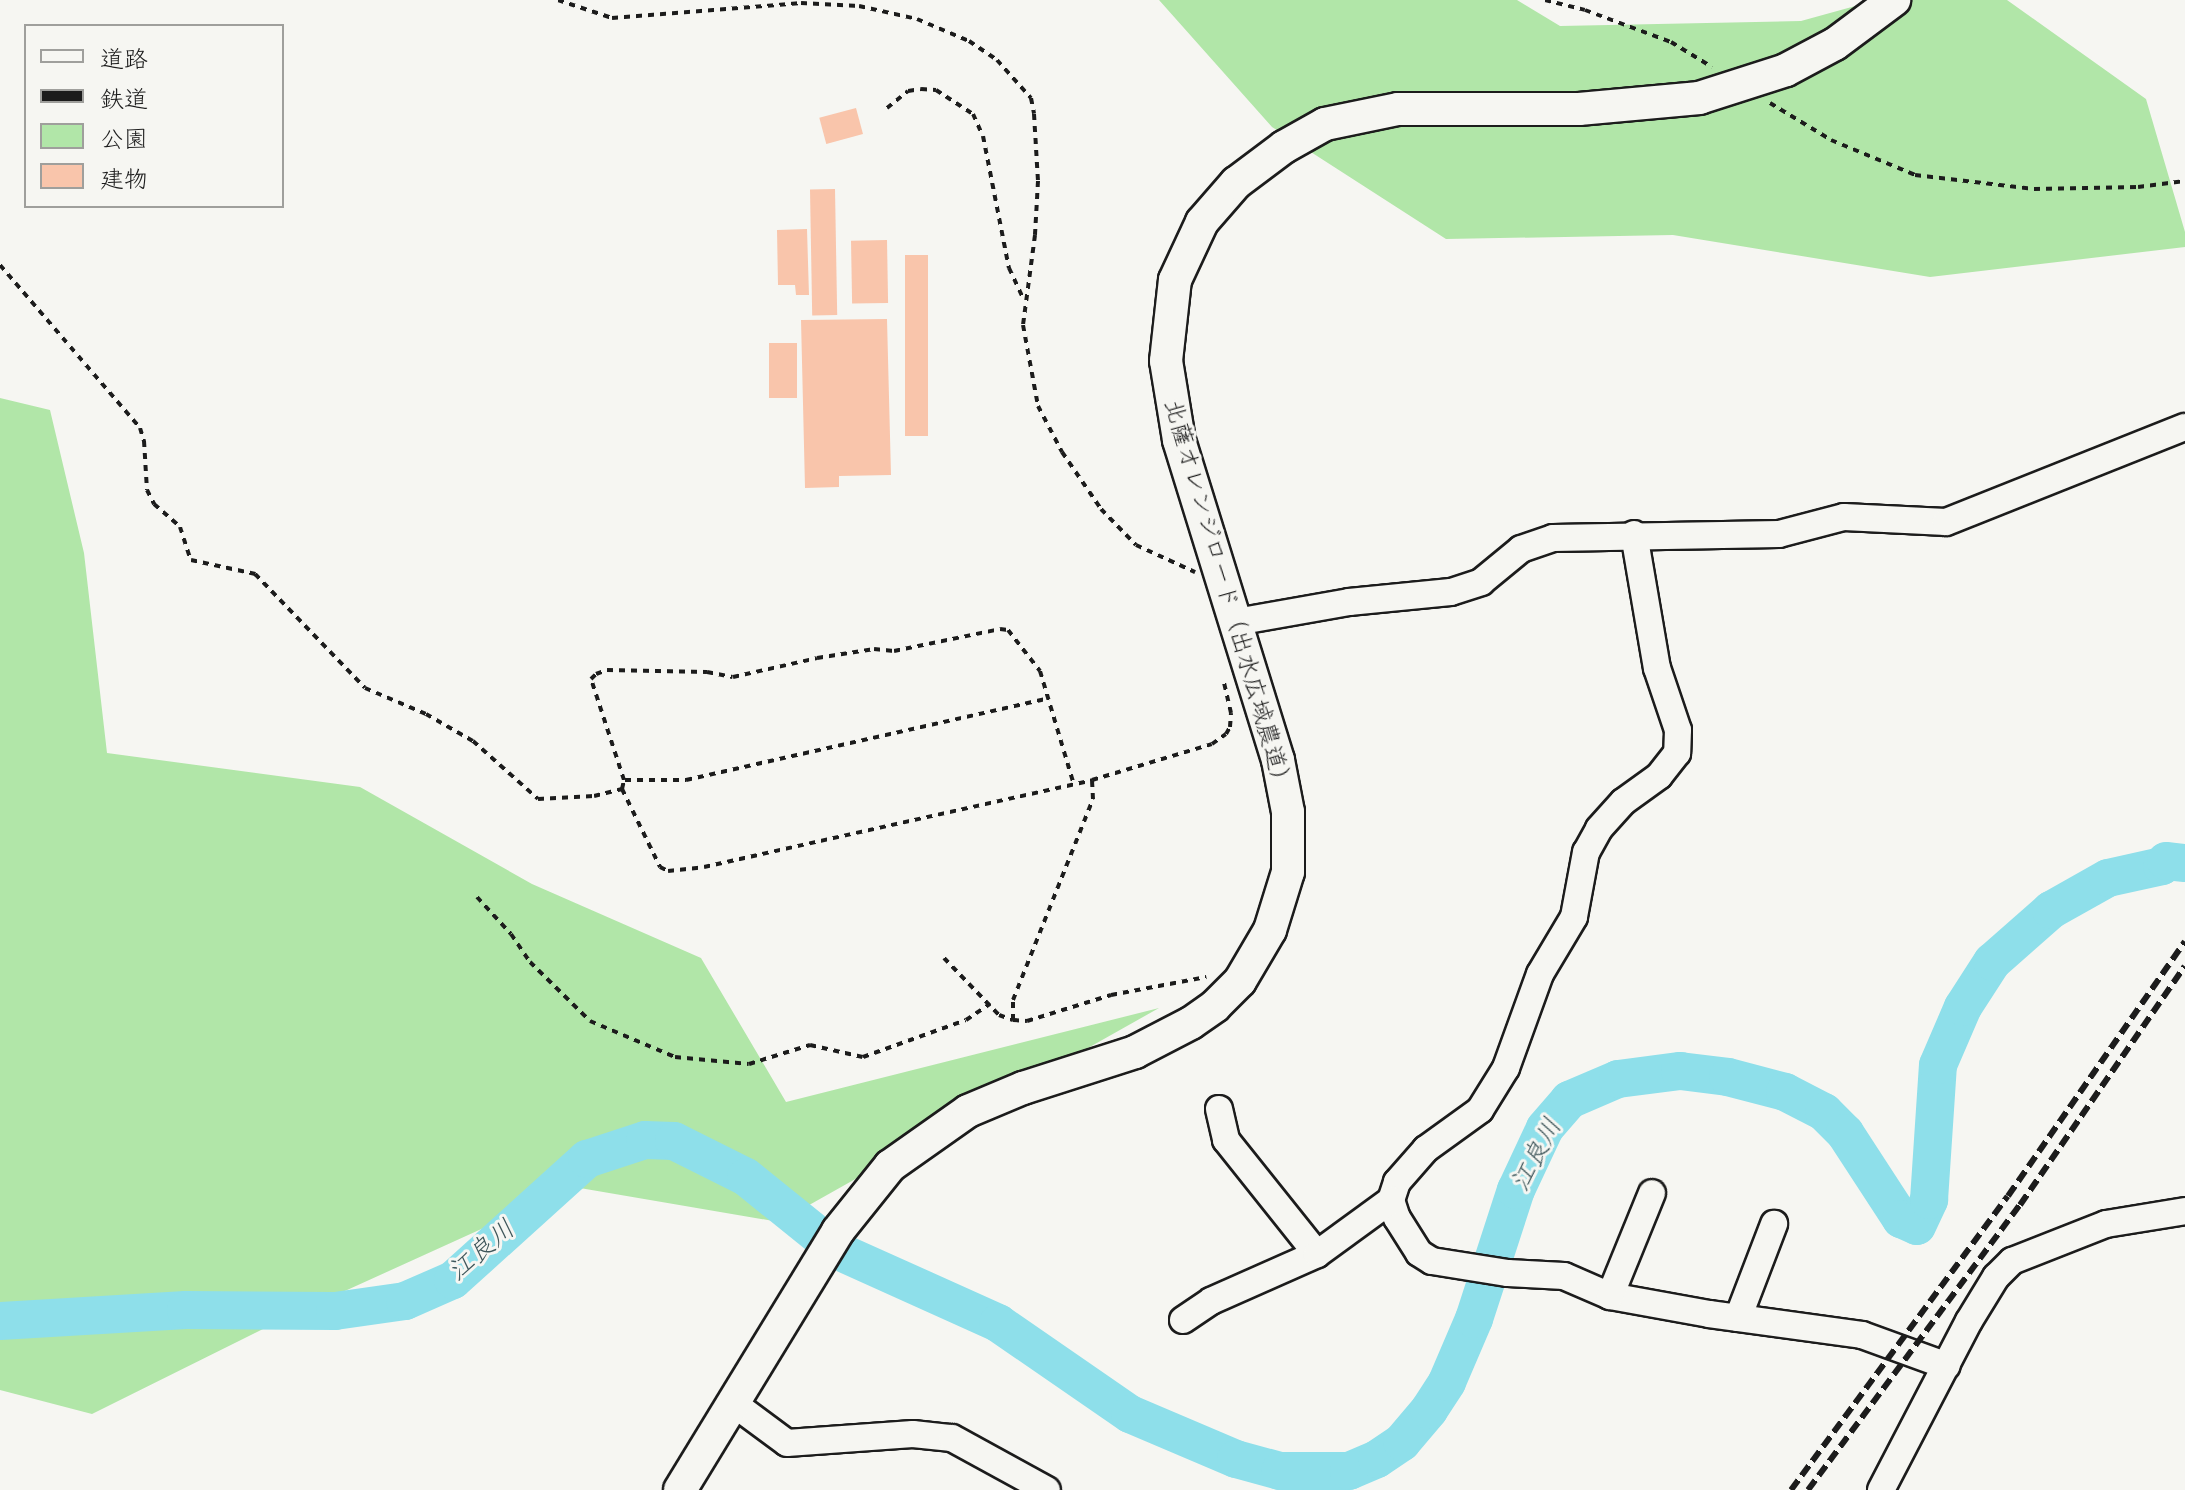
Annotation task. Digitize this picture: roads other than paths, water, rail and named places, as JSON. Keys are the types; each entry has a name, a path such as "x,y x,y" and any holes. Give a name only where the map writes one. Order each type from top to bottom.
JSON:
{"street":[{"name":"北薩オレンジロード（出水広域農道）","path":"680,1490 838,1231 890,1166 968,1111 1023,1088 1135,1052 1164,1039 1215,1006 1240,981 1260,953 1282,897 1288,872 1288,812 1278,760 1179,440 1166,361 1175,280 1202,222 1236,183 1284,147 1325,124 1398,109 1634,107 1699,98 1743,87 1835,44 1894,0"},
{"path":"1236,622 1349,602 1451,592 1481,582 1521,549 1553,538 1634,534 1779,534 1844,517 1946,522 2185,427"},
{"path":"1183,1320 1211,1301 1317,1254 1391,1200 1397,1182 1410,1164 1480,1110 1494,1091 1506,1068 1540,974 1574,917 1586,852 1599,829 1623,802 1659,776 1677,753 1678,730 1657,668 1634,534"},
{"path":"1219,1109 1226,1140 1317,1254"},
{"path":"1610,1296 1652,1193"},
{"path":"1391,1200 1397,1218 1419,1253 1432,1261 1508,1273 1564,1276 1610,1296 1862,1335 1947,1366"},
{"path":"1881,1490 1996,1277 2012,1261 2106,1224 2185,1211"},
{"path":"1738,1318 1774,1224"},
{"path":"733,1403 787,1443 913,1434 952,1438 1047,1490"}],"waterway":[{"name":"江良川","path":"847,1255 998,1323 1130,1414 1236,1459 1280,1471 1349,1471 1377,1459 1402,1442 1447,1382 1474,1319 1516,1190 1545,1128 1569,1100 1618,1079 1680,1071 1728,1077 1785,1092 1824,1112 1845,1133 1901,1219 1917,1226 1929,1200 1938,1065 1963,1007 1992,962 2051,910 2108,878 2162,866 2166,861 2185,863"},
{"name":"江良川","path":"0,1321 186,1310 335,1311 405,1301 453,1280 587,1159 645,1140 674,1141 746,1177 818,1235"}],"railway":[{"path":"1791,1490 2008,1196 2185,941"},
{"path":"1808,1490 2020,1205 2185,966"}]}
